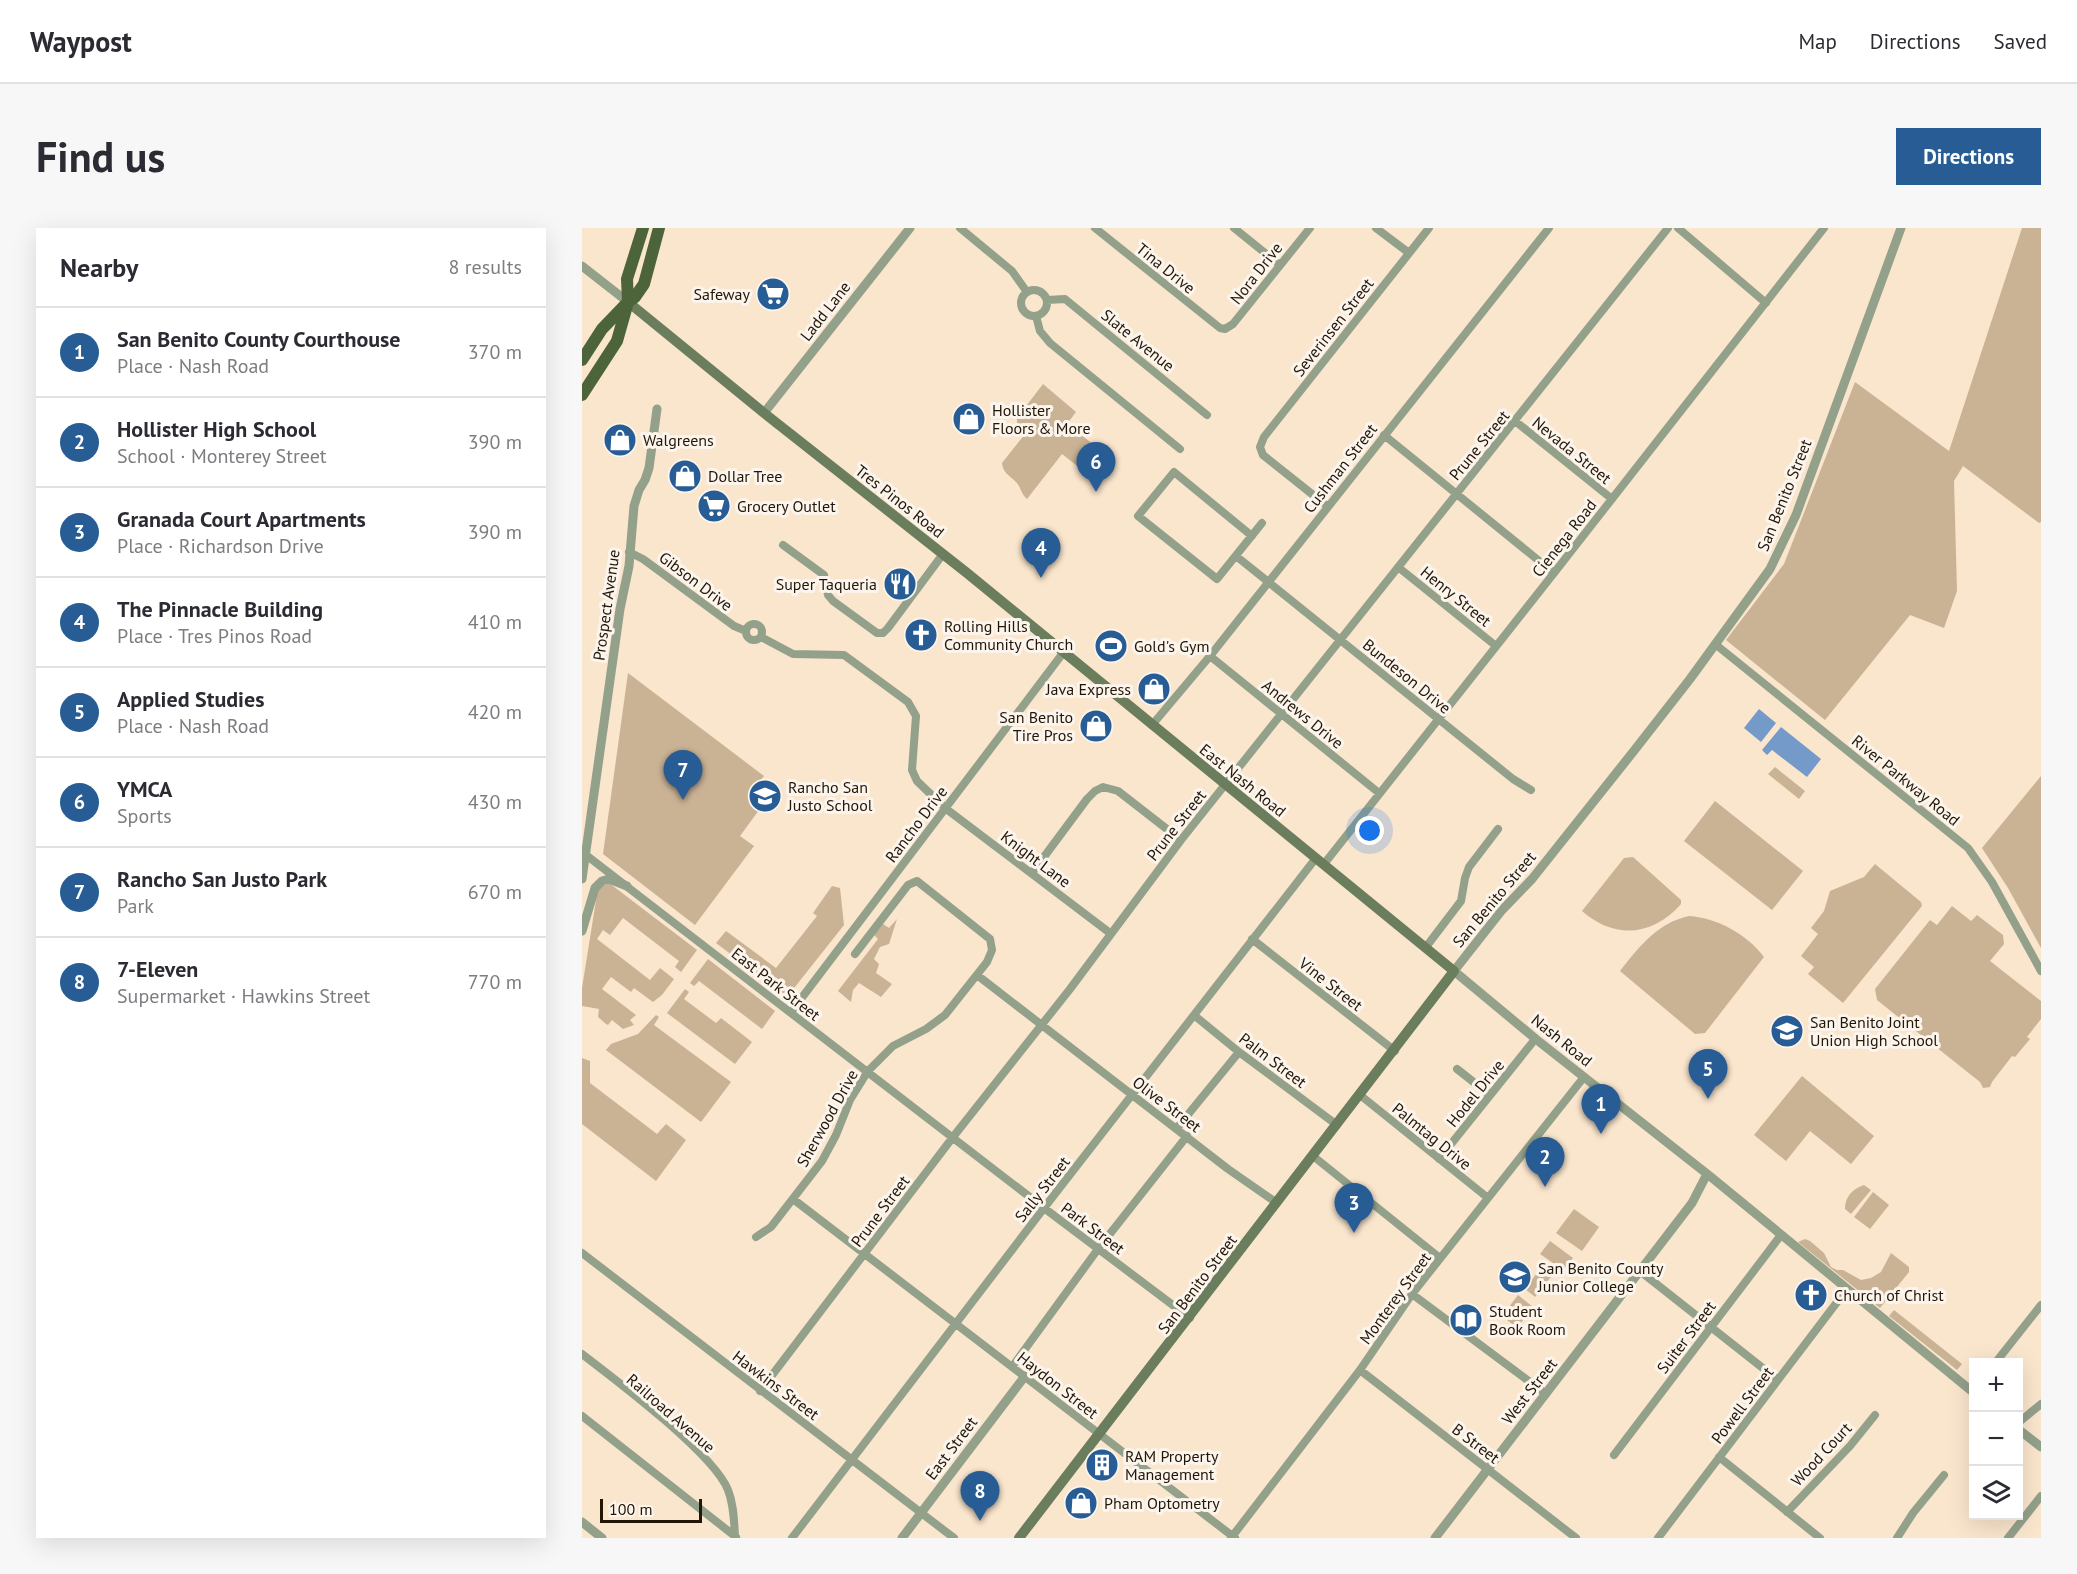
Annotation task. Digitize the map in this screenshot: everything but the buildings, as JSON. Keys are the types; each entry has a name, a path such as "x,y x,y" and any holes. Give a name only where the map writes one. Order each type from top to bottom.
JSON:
{"main road":[{"path":"582,395 617,341 628,302 627,279 643,228"},
{"path":"582,360 602,329 635,297 644,284 659,228"},
{"name":"Tres Pinos Road","path":"628,302 1152,725"},
{"name":"East Nash Road","path":"1152,725 1320,861"},
{"name":"Nash Road","path":"1320,861 1454,971"},
{"name":"San Benito Street","path":"1019,1538 1454,971"}],"street":[{"name":"Ladd Lane","path":"764,413 910,228"},
{"path":"960,228 1012,271 1027,292"},
{"name":"Tina Drive","path":"1095,228 1220,328"},
{"path":"1234,228 1280,265"},
{"name":"Nora Drive","path":"1220,328 1231,327 1310,228"},
{"path":"1376,228 1409,253"},
{"name":"Severinsen Street","path":"1328,506 1263,455 1261,443 1429,228"},
{"name":"Cushman Street","path":"1152,725 1210,656 1549,228"},
{"name":"Prune Street","path":"760,1391 953,1137 1043,1025 1181,840 1668,228"},
{"path":"1678,228 1766,303"},
{"name":"San Benito Street","path":"1454,971 1502,910 1532,879 1642,740 1770,568 1793,521 1901,228"},
{"name":"Cienega Road","path":"1320,861 1379,793 1554,573 1766,303 1820,229"},
{"path":"582,266 628,302"},
{"path":"1039,291 1047,300 1046,308 1036,316 1028,314 1022,308 1022,299 1027,292 1039,291"},
{"name":"Slate Avenue","path":"1047,300 1060,298 1069,302 1208,415"},
{"path":"1036,316 1040,331 1050,343 1180,449"},
{"name":"Prospect Avenue","path":"582,879 583,853 634,506 649,468 657,409"},
{"name":"Nevada Street","path":"1515,421 1612,499"},
{"path":"1384,435 1554,573"},
{"path":"1252,536 1174,472 1138,516 1217,579 1236,556 1252,536 1262,523"},
{"path":"783,545 824,575 828,595 833,601 877,633 883,633 888,628 943,554"},
{"name":"Gibson Drive","path":"629,552 643,559 719,616 746,631"},
{"name":"Bundeson Drive","path":"1236,556 1513,779 1531,790"},
{"name":"Henry Street","path":"1398,567 1496,646"},
{"path":"761,637 762,628 757,624 750,625 746,631 751,639 761,637 793,654 844,655 908,702 916,716 914,776 920,786 945,808"},
{"name":"River Parkway Road","path":"1715,644 1968,848 1992,882 2041,971"},
{"name":"Rancho Drive","path":"791,1012 1063,653"},
{"name":"Andrews Drive","path":"1210,656 1379,793"},
{"path":"1032,873 1087,799 1095,790 1103,787 1118,791 1181,840"},
{"name":"Knight Lane","path":"945,808 1110,933"},
{"path":"1426,947 1461,901 1467,871 1498,829"},
{"name":"East Park Street","path":"583,853 953,1137"},
{"name":"Sally Street","path":"792,1538 1252,939 1320,861"},
{"path":"582,931 595,888 599,883 609,879 627,886"},
{"name":"Sherwood Drive","path":"756,1237 771,1227 825,1155 850,1100 868,1071 893,1046 938,1021 987,962 992,950 990,939 916,881 908,885 873,930"},
{"path":"855,954 873,930 860,920"},
{"name":"Vine Street","path":"1252,939 1395,1050"},
{"name":"Nash Road","path":"1454,971 1969,1388"},
{"name":"Olive Street","path":"977,975 1228,1169 1277,1203"},
{"name":"Palm Street","path":"1195,1016 1337,1125"},
{"name":"Hodel Drive","path":"1439,1159 1532,1043"},
{"path":"1177,1128 1239,1052"},
{"path":"1457,1069 1490,1095"},
{"name":"Monterey Street","path":"1233,1537 1359,1370 1412,1294 1584,1077"},
{"name":"Palmtag Drive","path":"1360,1095 1488,1198"},
{"path":"1012,1367 1098,1249 1187,1136"},
{"name":"Park Street","path":"953,1137 1190,1318"},
{"path":"1313,1156 1440,1258"},
{"name":"West Street","path":"1435,1538 1692,1203 1707,1174"},
{"name":"Haydon Street","path":"793,1199 1233,1537"},
{"name":"Suiter Street","path":"1614,1455 1781,1236"},
{"name":"Hawkins Street","path":"582,1253 954,1538"},
{"path":"1640,1271 1778,1380"},
{"name":"Powell Street","path":"1658,1538 1847,1289"},
{"path":"1412,1294 1546,1394"},
{"path":"1999,1358 2041,1305"},
{"name":"Railroad Avenue","path":"582,1354 650,1410 709,1464 728,1490 736,1537"},
{"name":"B Street","path":"1359,1370 1576,1538"},
{"name":"East Street","path":"902,1538 1025,1376"},
{"path":"2023,1420 2041,1404"},
{"name":"Wood Court","path":"1787,1512 1844,1452 1875,1415"},
{"path":"582,1416 736,1537"},
{"path":"2023,1432 2041,1447"},
{"path":"1719,1457 1820,1538"},
{"path":"1897,1538 1913,1513 1944,1474"},
{"path":"2008,1538 2041,1496"},
{"path":"582,1522 602,1538"}],"shaded area":[{"path":"2022,228 2041,228 2041,522 2039,523 1963,466 1954,481 1957,591 1944,628 1910,615 1825,720 1726,640 1784,564 1855,382 1949,451"},
{"path":"1043,384 1076,412 1067,424 1098,448 1081,469 1062,454 1027,499 1018,484 1005,472 1002,463 1025,434 1017,423 1017,418"},
{"path":"628,673 764,776 749,795 762,806 740,836 754,846 695,925 603,854"},
{"path":"1775,767 1805,791 1799,799 1768,774"},
{"path":"2041,776 2041,948 2008,888 1982,848"},
{"path":"1715,801 1803,871 1772,910 1684,841"},
{"path":"1633,857 1681,900 1681,904 1670,915 1646,928 1620,930 1607,927 1582,911 1624,858"},
{"path":"1875,864 1921,902 1922,906 1843,1003 1808,974 1814,967 1801,956 1818,934 1811,928 1824,911 1830,891 1864,877"},
{"path":"609,883 697,950 681,972 675,967 679,961 623,918 610,935 603,930 597,939 650,980 660,968 674,979 662,995 653,1002 634,988 631,992 611,977 602,989 636,1015 630,1020 634,1025 623,1029 612,1020 608,1025 606,1024 598,1017 599,1009 582,1006 582,988 598,888"},
{"path":"832,886 840,888 844,925 787,997 716,943 726,931 776,968 817,916 813,913"},
{"path":"1952,906 1971,921 1977,915 2003,935 2004,944 1990,961 2041,1001 2041,1019 2027,1037 2030,1039 2015,1057 2012,1056 1990,1087 1983,1088 1980,1082 1877,1000 1875,989 1930,920 1937,925"},
{"path":"1689,916 1710,920 1731,929 1749,941 1764,957 1705,1033 1695,1034 1620,971 1658,930"},
{"path":"897,919 889,944 880,947 874,959 879,964 876,973 892,984 881,997 859,983 853,990 851,1002 838,991 878,939 874,935 883,924 889,928"},
{"path":"708,959 775,1011 762,1029 699,981 694,986 690,983"},
{"path":"685,989 689,992 684,999 716,1023 721,1018 752,1042 735,1064 667,1013"},
{"path":"656,1015 659,1017 654,1025 731,1082 701,1122 606,1050 611,1044 638,1034"},
{"path":"582,1058 590,1061 590,1083 657,1134 666,1124 686,1140 656,1181 582,1124"},
{"path":"1802,1076 1874,1136 1851,1164 1810,1131 1786,1161 1754,1135"},
{"path":"1864,1185 1871,1190 1851,1214 1845,1209 1848,1197"},
{"path":"1873,1192 1889,1205 1870,1229 1854,1217"},
{"path":"1574,1209 1599,1227 1582,1251 1556,1233"},
{"path":"1805,1239 1824,1253 1831,1267 1843,1270 1861,1280 1871,1278 1881,1272 1891,1253 1909,1267 1909,1272 1880,1308 1798,1242"},
{"path":"1550,1241 1573,1258 1563,1270 1540,1254"},
{"path":"1543,1265 1554,1273 1535,1297 1525,1289"},
{"path":"1518,1295 1533,1307 1517,1328 1502,1316"},
{"path":"1894,1310 1962,1364 1957,1370 1889,1316"}],"water":[{"path":"1759,709 1776,723 1761,742 1744,728"},
{"path":"1781,727 1821,759 1807,777 1772,750 1767,755 1762,750"}],"place":[{"name":"Safeway","path":"773,294"},
{"name":"Hollister Floors & More","path":"969,419"},
{"name":"Walgreens","path":"620,440"},
{"name":"Dollar Tree","path":"685,476"},
{"name":"YMCA","path":"1096,492"},
{"name":"Grocery Outlet","path":"714,506"},
{"name":"The Pinnacle Building","path":"1041,578"},
{"name":"Super Taqueria","path":"900,584"},
{"name":"Rolling Hills Community Church","path":"921,635"},
{"name":"Gold's Gym","path":"1111,646"},
{"name":"Java Express","path":"1154,689"},
{"name":"San Benito Tire Pros","path":"1096,726"},
{"name":"Rancho San Justo School","path":"765,796"},
{"name":"Rancho San Justo Park","path":"683,800"},
{"name":"San Benito Joint Union High School","path":"1787,1031"},
{"name":"Applied Studies","path":"1708,1099"},
{"name":"San Benito County Courthouse","path":"1601,1134"},
{"name":"Hollister High School","path":"1545,1187"},
{"name":"Granada Court Apartments","path":"1354,1233"},
{"name":"San Benito County Junior College","path":"1515,1277"},
{"name":"Church of Christ","path":"1811,1295"},
{"name":"Student Book Room","path":"1466,1320"},
{"name":"RAM Property Management","path":"1102,1465"},
{"name":"Pham Optometry","path":"1081,1503"},
{"name":"7-Eleven","path":"980,1521"}]}
